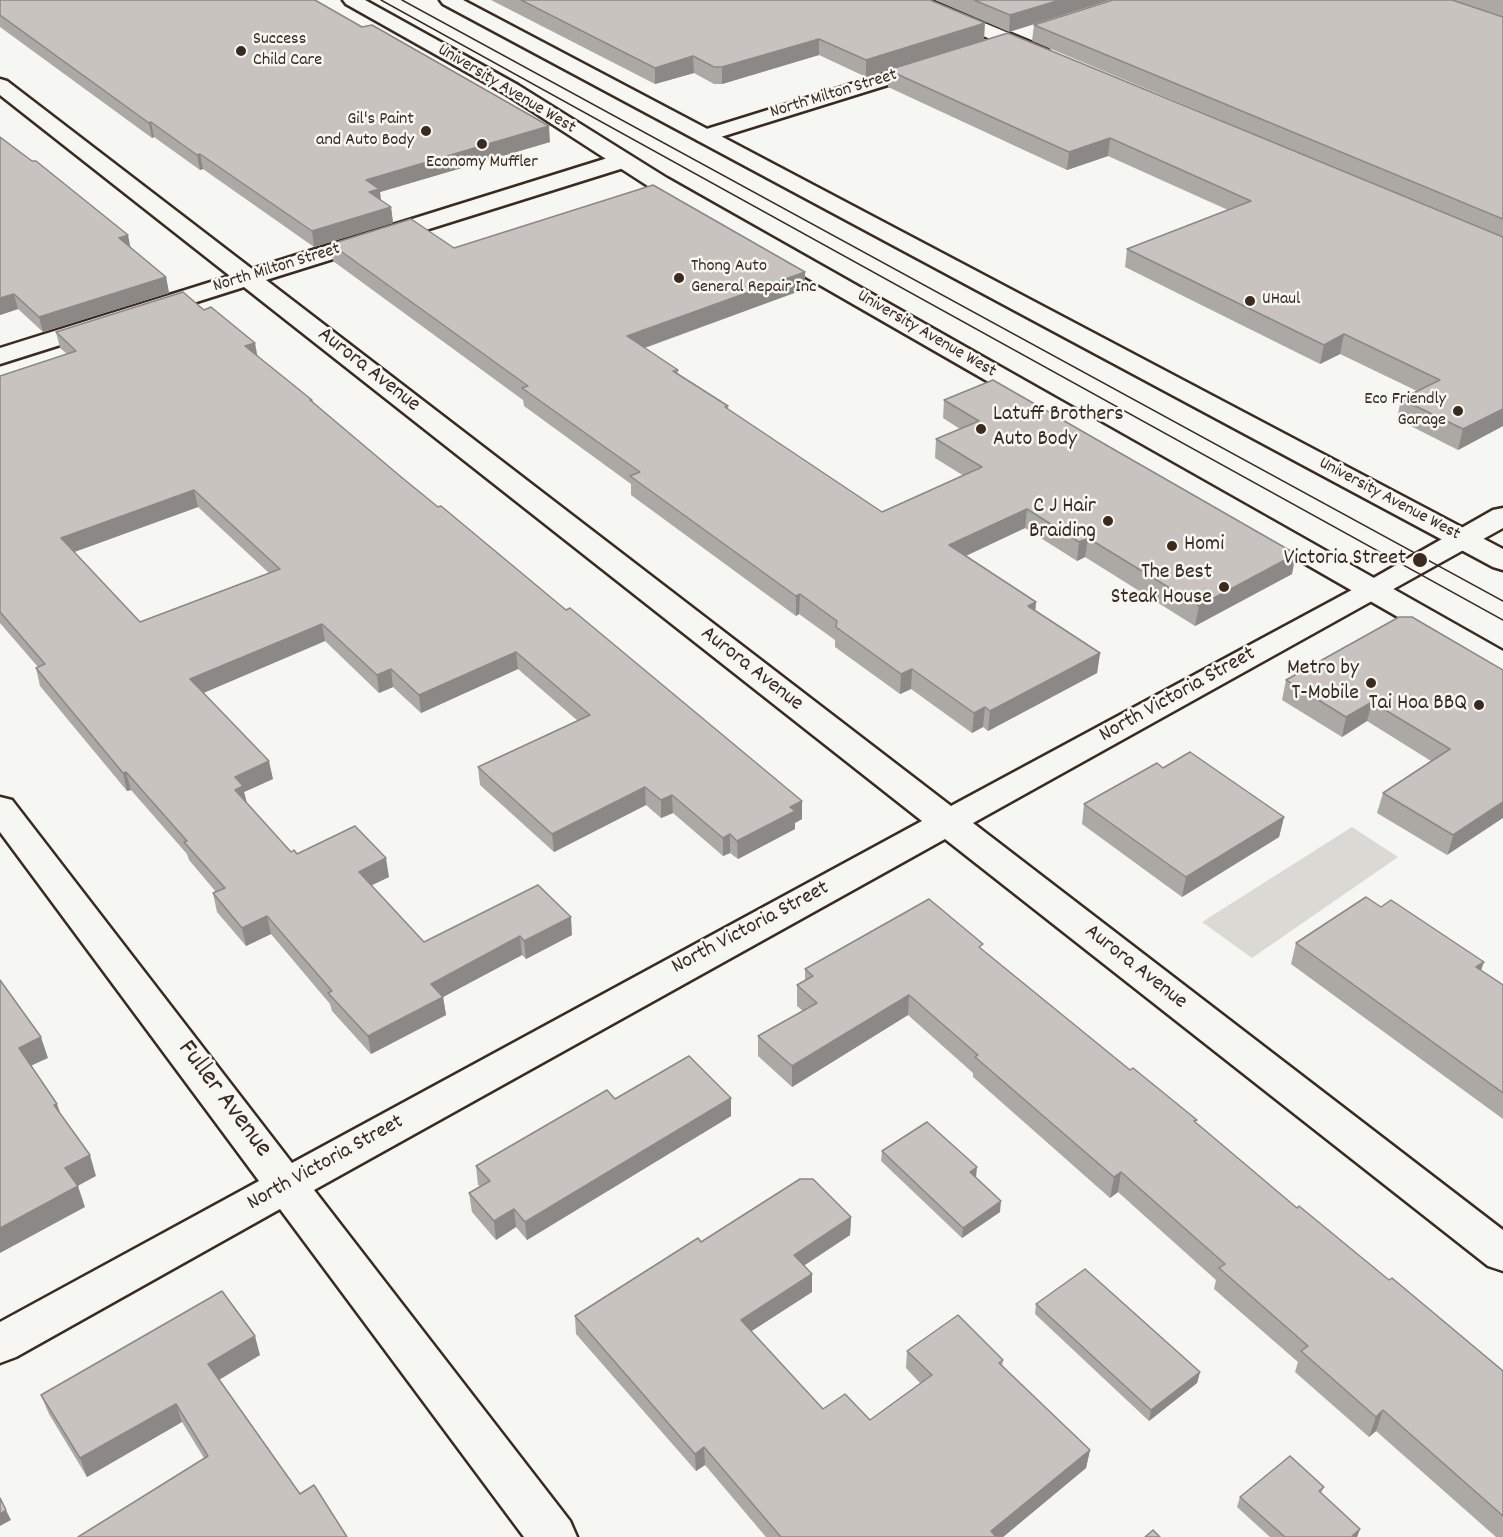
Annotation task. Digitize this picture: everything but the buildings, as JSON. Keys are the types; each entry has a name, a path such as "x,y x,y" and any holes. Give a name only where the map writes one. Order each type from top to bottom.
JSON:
{"street":[{"name":"University Avenue West","path":"352,0 511,89 622,161 1503,664"},
{"name":"University Avenue West","path":"449,0 1503,561"},
{"path":"913,0 1054,59"},
{"path":"980,50 1036,32"},
{"name":"North Milton Street","path":"704,136 947,60"},
{"name":"Aurora Avenue","path":"0,85 1503,1254"},
{"name":"North Milton Street","path":"0,356 622,161"},
{"name":"North Victoria Street","path":"0,1344 1373,590 1503,516"},
{"name":"Fuller Avenue","path":"0,808 553,1537"}],"shaded area":[{"path":"1352,827 1398,857 1252,958 1202,922"}],"tram line":[{"path":"381,0 1503,620"},
{"path":"402,0 1503,601"}],"place":[{"name":"Success Child Care","path":"241,51"},
{"name":"Gil's Paint and Auto Body","path":"426,131"},
{"name":"Economy Muffler","path":"482,144"},
{"name":"Thong Auto General Repair Inc","path":"679,278"},
{"name":"UHaul","path":"1250,301"},
{"name":"Eco Friendly Garage","path":"1458,411"},
{"name":"Latuff Brothers Auto Body","path":"981,429"},
{"name":"C J Hair Braiding","path":"1108,521"},
{"name":"Homi","path":"1172,546"},
{"name":"Victoria Street","path":"1420,560"},
{"name":"The Best Steak House","path":"1224,587"},
{"name":"Metro by T-Mobile","path":"1371,683"},
{"name":"Tai Hoa BBQ","path":"1479,705"}]}
